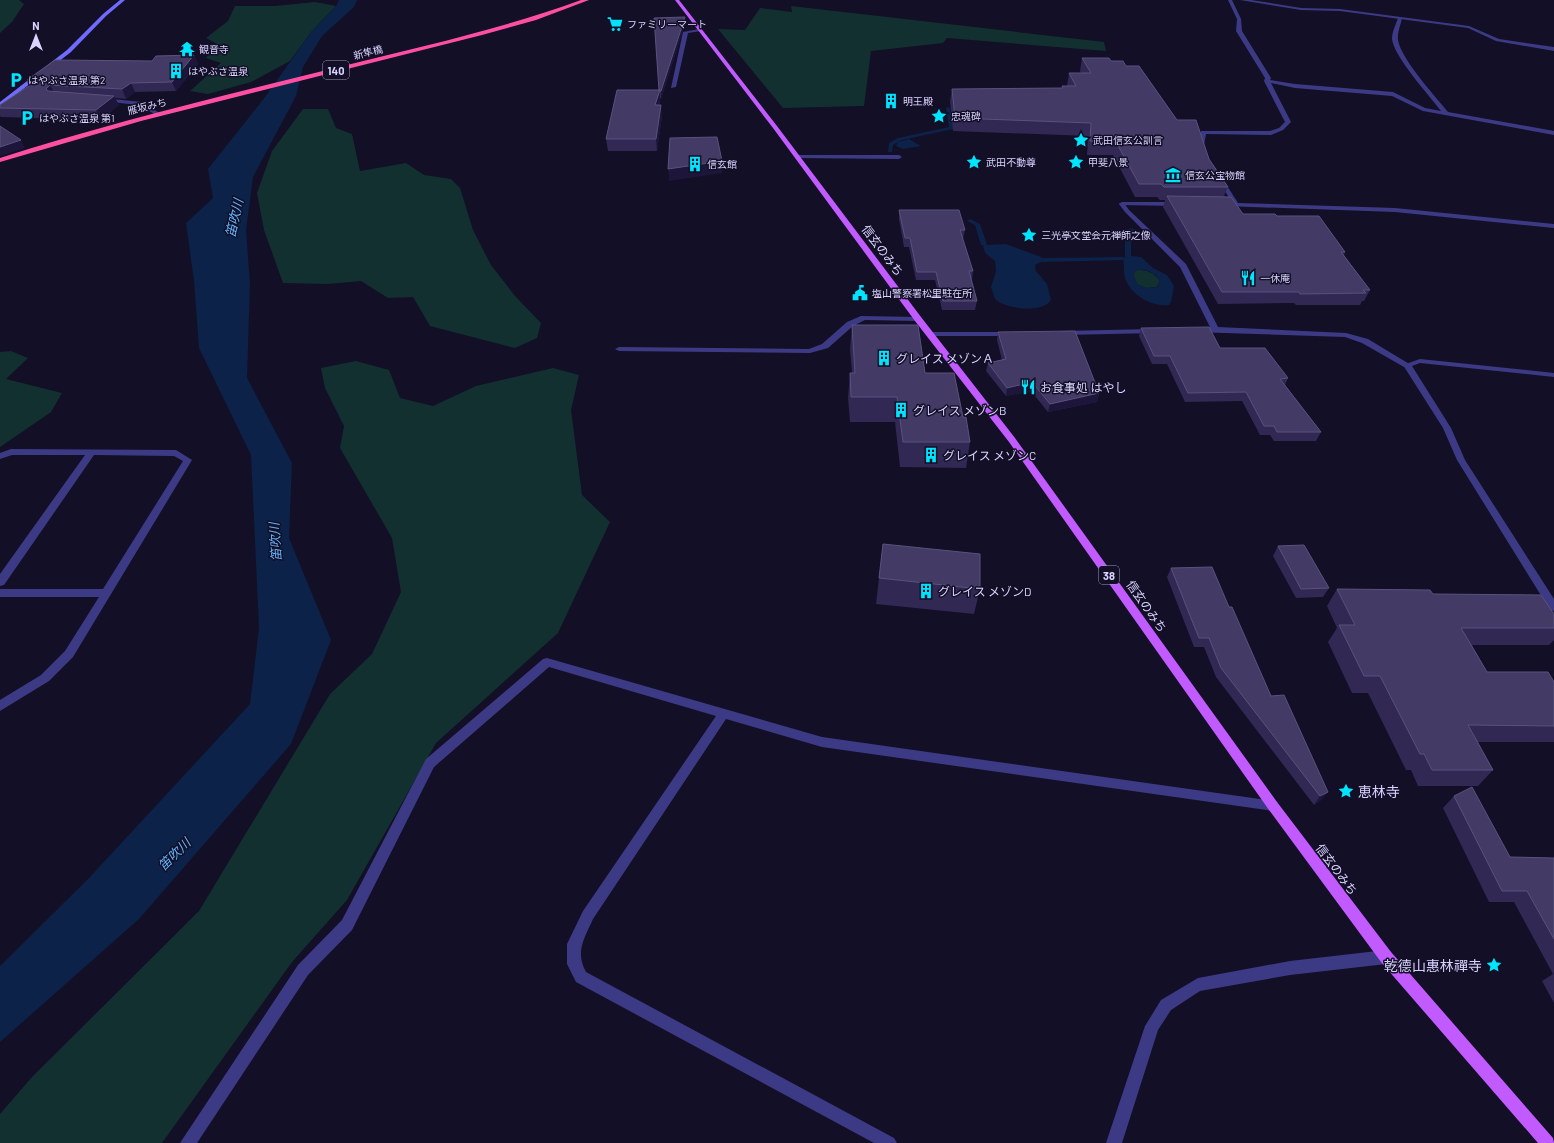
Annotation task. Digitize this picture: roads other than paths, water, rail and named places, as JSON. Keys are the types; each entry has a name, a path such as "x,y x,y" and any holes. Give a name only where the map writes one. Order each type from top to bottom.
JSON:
{"highway":[{"name":"新隼橋","path":"185,107 487,33 550,14 586,0"},
{"name":"雁坂みち","path":"0,160 45,145 185,107"}],"main road":[{"name":"信玄のみち","path":"677,0 797,156 918,319 1012,440 1273,806 1386,957 1548,1143"}],"street":[{"path":"0,105 43,73 79,42 104,15 123,0"},
{"path":"1207,157 1201,145 1203,132 1271,133 1281,129 1288,122 1267,81 1268,78 1239,31 1239,19 1230,0"},
{"path":"1242,0 1301,9 1340,10 1468,28 1498,40 1554,49"},
{"path":"1400,18 1395,38 1396,44 1409,66 1446,113"},
{"path":"673,87 686,32 699,30"},
{"path":"1267,81 1295,86 1393,94 1423,109 1554,134"},
{"path":"100,100 140,103 158,114"},
{"path":"797,156 899,156"},
{"path":"1214,170 1236,204"},
{"path":"1183,204 1122,204 1127,211 1183,266 1215,329"},
{"path":"1213,204 1395,210 1554,226"},
{"path":"619,349 720,351 810,350 825,346 850,324 864,318 918,319"},
{"path":"1185,330 1215,329 1346,335 1365,341 1407,365 1446,428 1462,460 1554,607"},
{"path":"1056,333 1163,331"},
{"path":"930,334 1017,334"},
{"path":"1407,365 1420,361 1554,375"},
{"path":"0,456 11,452 176,453 188,460 69,654 45,678 0,706"},
{"path":"0,582 92,452"},
{"path":"0,593 107,593"},
{"path":"188,1143 303,970 347,925 430,763 547,662 822,742 1273,806"},
{"path":"724,713 588,915 574,944 574,964 581,976 889,1143"},
{"path":"1114,1143 1152,1026 1166,1005 1198,985 1290,968 1386,957"}],"water":[{"name":"笛吹川","path":"339,0 357,0 354,7 322,36 303,67 296,96 253,177 246,230 250,284 247,378 292,463 289,538 331,640 291,744 139,919 0,1042 0,966 89,878 250,704 259,628 251,455 199,348 194,281 186,223 213,198 208,169 262,101 312,31 336,6"},
{"path":"909,139 921,146 903,149 896,146 898,142"},
{"path":"1006,244 1041,257 1043,260 1042,262 1036,264 1035,267 1036,271 1047,284 1051,300 1046,304 1040,307 1023,308 1007,305 995,299 991,287 996,271 995,261 985,253 983,246"},
{"path":"1126,257 1141,257 1153,268 1167,275 1174,286 1169,305 1149,302 1142,299 1132,290 1124,276 1123,259","holes":["1137,270 1156,275 1160,281 1158,287 1146,288 1137,284 1133,274"]}],"waterway":[{"path":"890,151 891,144 900,139 951,128 952,126 948,108"},
{"path":"970,221 977,224 984,245"},
{"path":"1128,257 1128,240 1126,235 1132,229"},
{"path":"1043,260 1123,259"}],"place":[{"name":"ファミリーマート","path":"615,24"},
{"name":"観音寺","path":"187,49"},
{"name":"はやぶさ温泉","path":"176,71"},
{"name":"はやぶさ温泉 第2","path":"16,80"},
{"name":"明王殿","path":"891,101"},
{"name":"忠魂碑","path":"939,116"},
{"name":"はやぶさ温泉 第1","path":"27,118"},
{"name":"武田信玄公訓言","path":"1081,140"},
{"name":"武田不動尊","path":"974,162"},
{"name":"甲斐八景","path":"1076,162"},
{"name":"信玄館","path":"695,164"},
{"name":"信玄公宝物館","path":"1173,175"},
{"name":"三光亭文堂会元禅師之像","path":"1029,235"},
{"name":"一休庵","path":"1248,278"},
{"name":"塩山警察署松里駐在所","path":"860,293"},
{"name":"グレイス メゾンＡ","path":"884,358"},
{"name":"お食事処 はやし","path":"1028,387"},
{"name":"グレイス メゾンB","path":"901,410"},
{"name":"グレイス メゾンC","path":"931,455"},
{"name":"グレイス メゾンD","path":"926,591"},
{"name":"恵林寺","path":"1346,791"},
{"name":"乾德山惠林禪寺","path":"1494,965"}]}
